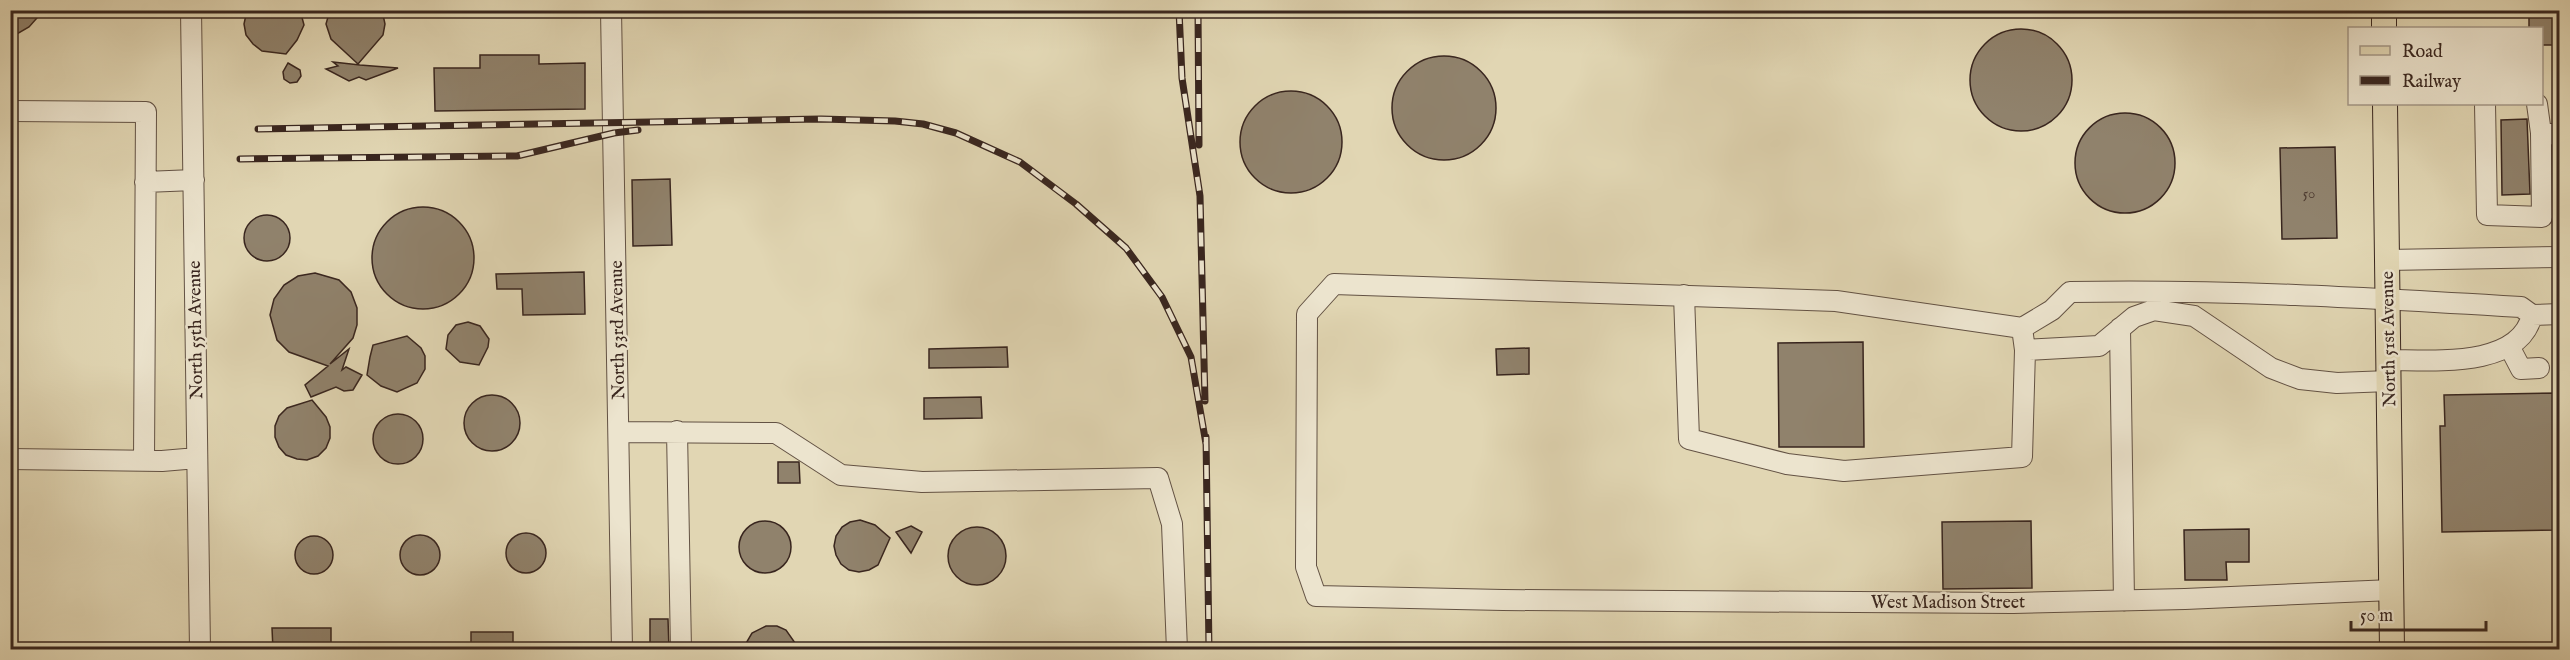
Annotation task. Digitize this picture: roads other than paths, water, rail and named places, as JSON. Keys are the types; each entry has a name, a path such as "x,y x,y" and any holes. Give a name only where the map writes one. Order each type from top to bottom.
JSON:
{"main road":[{"path":"2384,10 2384,27"},
{"name":"North 51st Avenue","path":"2385,105 2392,650"}],"street":[{"name":"North 55th Avenue","path":"191,10 200,650"},
{"name":"North 53rd Avenue","path":"611,10 622,650"},
{"path":"2485,105 2487,215 2542,217 2550,134 2537,105"},
{"path":"10,111 146,112 144,460"},
{"path":"146,182 194,180"},
{"path":"2387,261 2559,258"},
{"name":"West Madison Street","path":"1684,295 1334,284 1307,314 1306,567 1316,596 1503,600 2013,603 2124,601 2391,582"},
{"path":"2022,327 2025,350 2022,457 1844,471 1787,464 1689,439 1684,295 1836,301 2022,327 2052,310 2070,292 2120,291 2388,299 2521,306 2532,315 2559,314"},
{"path":"2025,350 2099,346 2134,316 2154,310 2194,315 2271,368 2300,379 2337,383 2389,371 2466,359 2509,346 2525,334 2532,315"},
{"path":"2120,328 2124,601"},
{"path":"2509,346 2521,369 2539,368"},
{"path":"619,432 776,433 841,475 922,482 1158,478 1172,524 1177,650"},
{"path":"677,432 681,650"},
{"path":"10,459 197,458"}],"railway":[{"path":"1179,10 1182,78 1200,196 1205,401"},
{"path":"1198,10 1199,145"},
{"path":"258,129 821,119 895,121 923,124 956,133 1020,162 1076,204 1126,248 1162,297 1191,357 1206,444"},
{"path":"240,159 517,156 614,133 638,130"},
{"path":"1206,437 1209,650"}]}
